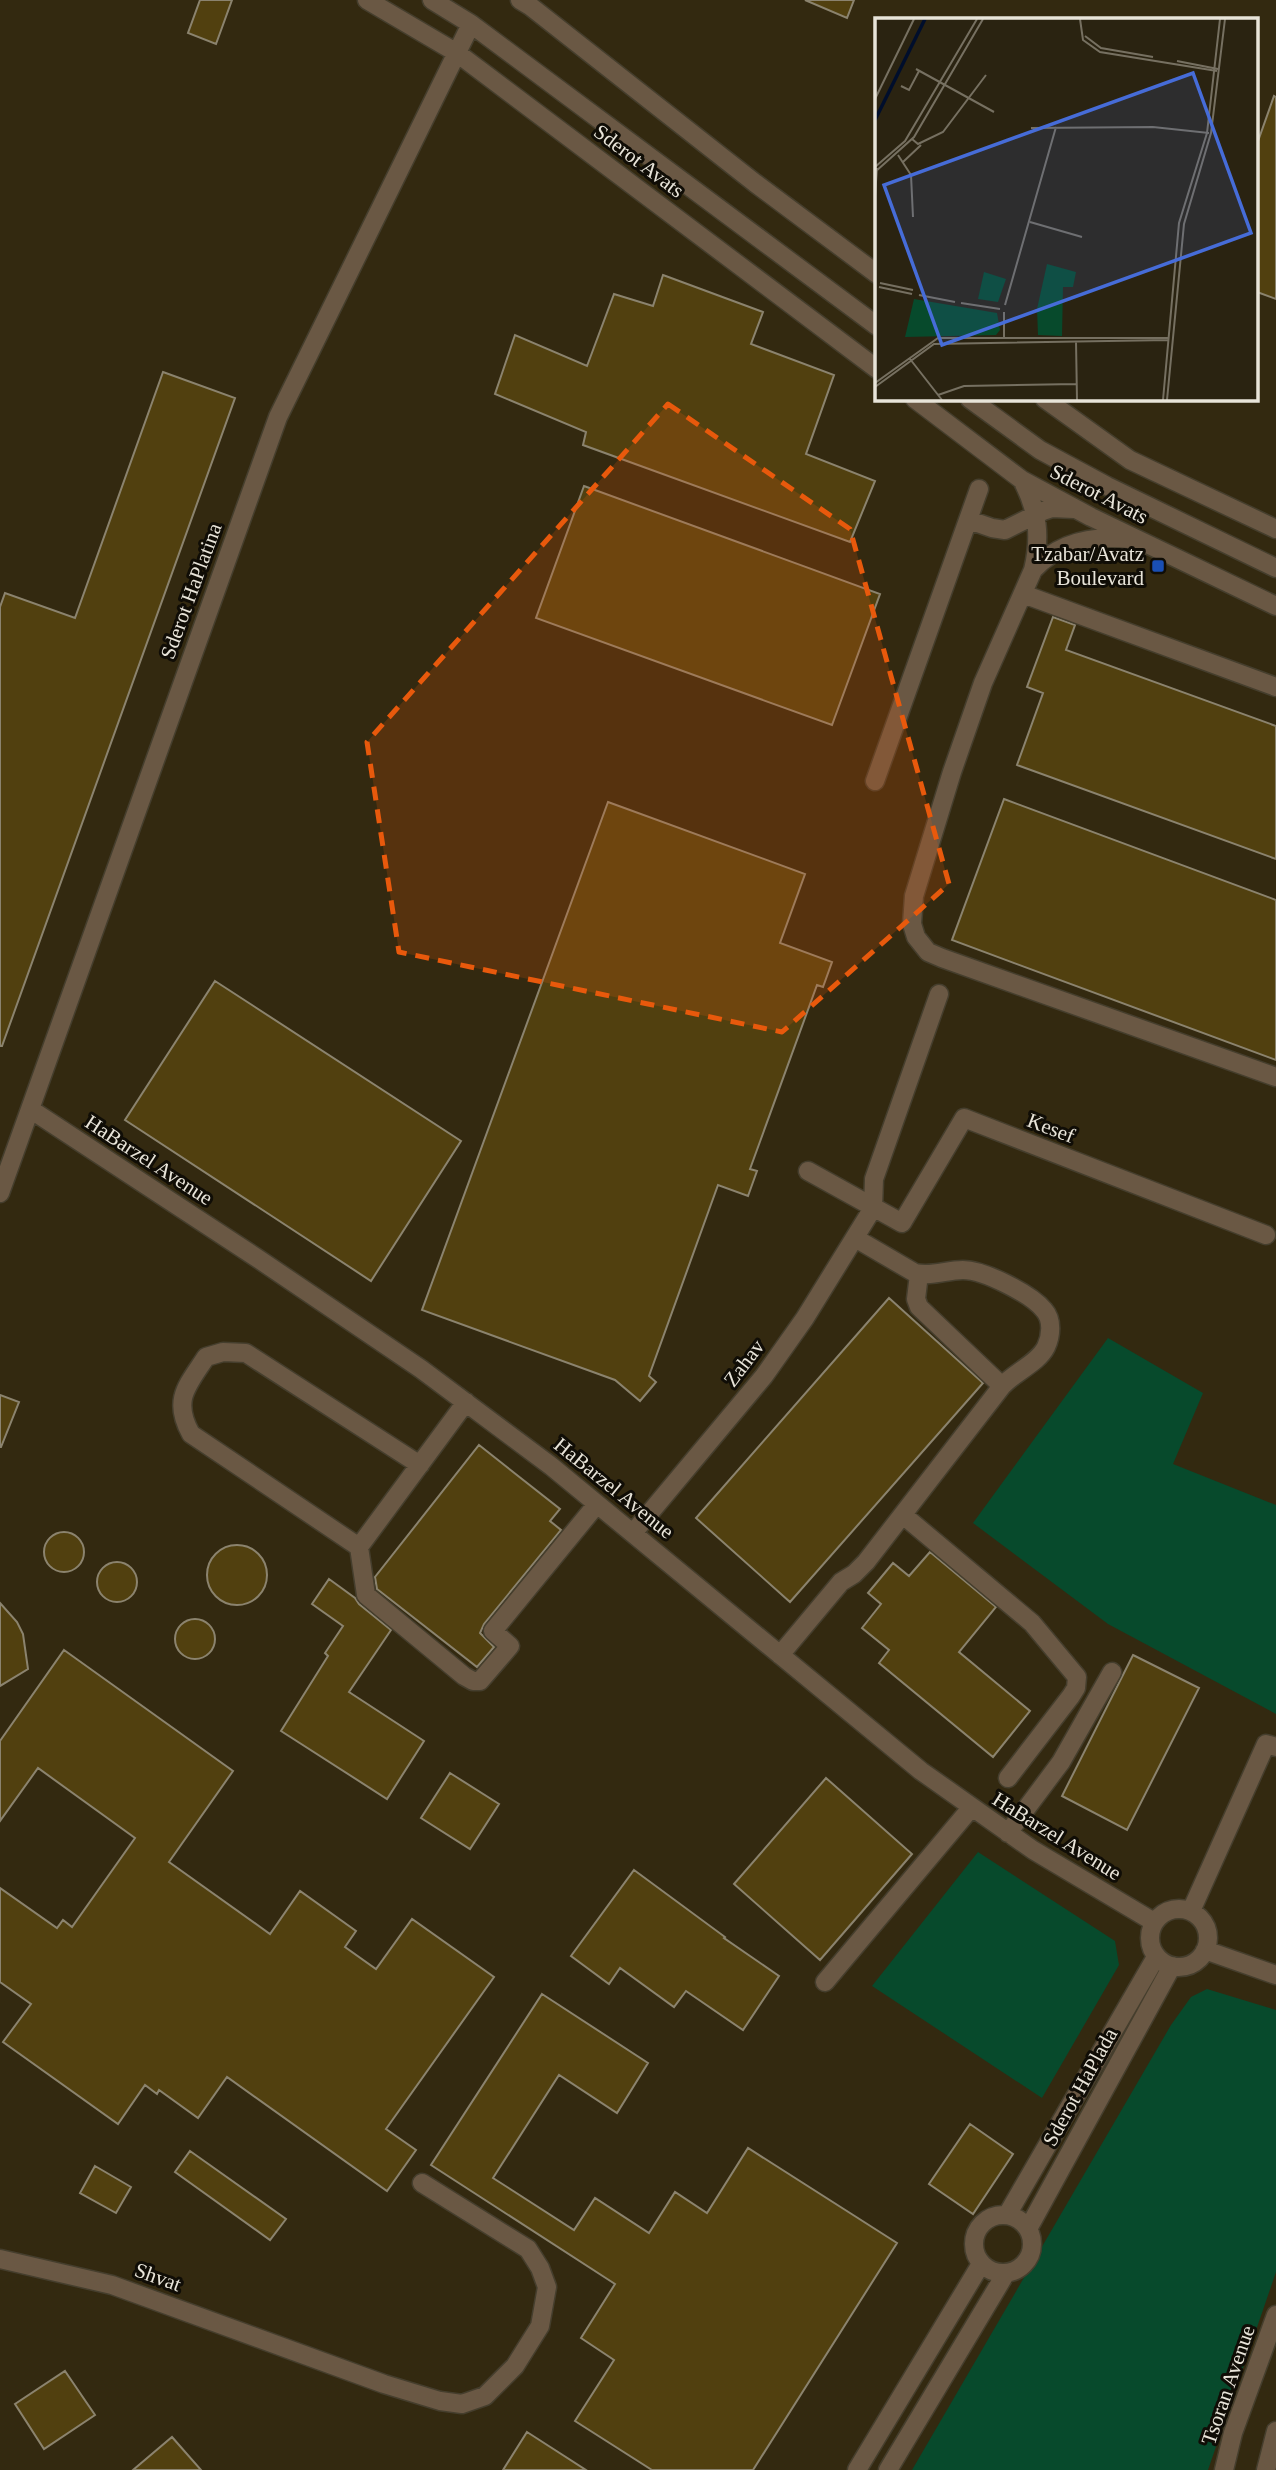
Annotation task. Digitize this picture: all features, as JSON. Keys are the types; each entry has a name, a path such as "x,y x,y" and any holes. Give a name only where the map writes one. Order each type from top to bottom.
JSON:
{"street":[{"name":"Sderot Avats","path":"367,0 457,53 875,367"},
{"name":"Sderot Avats","path":"432,0 471,24 875,325"},
{"path":"520,0 875,273"},
{"name":"Sderot HaPlatina","path":"0,1192 278,417 382,210 471,24"},
{"name":"Sderot Avats","path":"918,401 1026,487 1276,606"},
{"name":"Sderot Avats","path":"973,401 1040,450 1107,486 1276,568"},
{"path":"1048,401 1129,460 1276,529"},
{"path":"1026,487 1036,514 1039,541 1033,570 983,682 920,873 912,910 916,937 928,952 942,958 1276,1077"},
{"path":"1017,524 1027,512 1026,487"},
{"path":"875,781 979,489"},
{"path":"968,520 999,530 1052,508 1079,510"},
{"path":"1033,570 1052,554 1086,539 1138,540"},
{"path":"1023,594 1276,687"},
{"path":"807,1171 873,1208 874,1179 939,994"},
{"name":"HaBarzel Avenue","path":"30,1109 421,1369 551,1466 910,1763 1008,1833 1154,1922"},
{"name":"Kesef","path":"873,1208 902,1223 964,1118 1266,1235"},
{"name":"Zahav","path":"632,1533 764,1376 805,1318 873,1208"},
{"path":"780,1655 841,1582 866,1562 1002,1386 1040,1356 1051,1331 1045,1311 1012,1287 973,1271 919,1274 855,1238"},
{"path":"919,1274 916,1299 919,1307 1002,1386"},
{"path":"359,1547 191,1434 182,1417 184,1392 206,1357 223,1352 246,1353 420,1465"},
{"path":"466,1402 359,1547 366,1595 464,1676 480,1681 510,1646 493,1632 597,1504"},
{"path":"903,1515 1032,1623 1077,1677 1076,1688 1071,1696 1008,1777"},
{"path":"1008,1833 1061,1762 1112,1672"},
{"path":"1191,1911 1266,1744 1276,1747"},
{"path":"825,1982 971,1808"},
{"path":"1183,1908 1191,1911 1205,1923 1208,1941 1205,1950 1191,1965 1164,1962 1149,1940 1154,1922 1166,1911 1183,1908"},
{"path":"1205,1950 1276,1975"},
{"name":"Sderot HaPlada","path":"1007,2215 1164,1962"},
{"name":"Sderot HaPlada","path":"1028,2229 1164,1962"},
{"name":"Shvat","path":"0,2259 112,2285 384,2384 440,2401 462,2404 485,2396 515,2366 540,2326 547,2287 540,2268 528,2249 422,2183"},
{"path":"1007,2215 1023,2222 1028,2229 1032,2238 1030,2256 1023,2265 1006,2273 996,2273 981,2263 974,2248 977,2230 989,2218 1007,2215"},
{"path":"857,2470 981,2263"},
{"path":"888,2470 1006,2273"},
{"name":"Tsoran Avenue","path":"1224,2470 1233,2432 1276,2315"},
{"path":"1266,2470 1276,2431"}],"highlighted area":[{"path":"668,404 850,529 949,884 782,1032 399,952 367,742"}],"shaded area":[{"path":"0,0 1276,0 1276,2470 0,2470"}],"green space":[{"path":"1108,1338 1203,1393 1173,1464 1276,1505 1276,1714 1108,1624 973,1523"},
{"path":"978,1852 1115,1941 1119,1965 1042,2098 872,1986"},
{"path":"1207,1989 1276,2010 1276,2272 1208,2470 912,2470 1171,2025 1191,1997"}],"building":[{"path":"200,0 232,0 216,44 188,33"},
{"path":"805,0 854,0 847,18"},
{"path":"1274,96 1276,299 1258,292 1258,141"},
{"path":"663,275 763,312 751,344 834,375 806,454 875,481 850,542 583,445 586,432 495,394 515,335 587,366 614,294 653,306"},
{"path":"163,372 235,398 0,1046 0,607 5,593 75,618"},
{"path":"584,486 880,594 832,725 536,618"},
{"path":"1053,617 1075,625 1066,650 1276,726 1276,859 1017,765 1043,693 1027,687"},
{"path":"1004,799 1276,900 1276,1060 952,940"},
{"path":"608,802 805,874 780,943 832,962 823,987 817,985 750,1169 757,1171 748,1196 718,1185 649,1376 656,1382 640,1401 615,1380 422,1310"},
{"path":"215,981 461,1141 371,1281 125,1120"},
{"path":"889,1298 983,1383 790,1602 696,1518"},
{"path":"0,1395 19,1402 1,1447 0,1447"},
{"path":"479,1445 560,1509 550,1521 561,1530 484,1624 480,1633 494,1647 477,1667 377,1589 375,1577"},
{"path":"64,1532 78,1538 84,1552 78,1566 64,1572 50,1566 44,1552 50,1538"},
{"path":"231,1545 243,1545 262,1558 267,1575 265,1587 254,1600 243,1605 231,1605 212,1592 207,1581 207,1569 220,1550"},
{"path":"930,1552 996,1607 959,1652 1030,1711 993,1757 879,1663 889,1650 862,1628 881,1604 868,1593 893,1563 909,1576"},
{"path":"117,1562 131,1568 137,1582 131,1596 117,1602 103,1596 97,1582 103,1568"},
{"path":"329,1579 391,1630 349,1692 424,1741 387,1799 281,1731 328,1656 325,1653 343,1626 312,1604"},
{"path":"0,1603 17,1622 23,1634 28,1669 0,1686"},
{"path":"195,1619 203,1620 209,1625 214,1631 214,1647 209,1653 203,1658 195,1659 187,1658 181,1653 176,1647 175,1639 176,1631 181,1625 187,1620"},
{"path":"64,1650 233,1771 169,1862 270,1934 300,1891 356,1931 345,1947 376,1969 412,1919 494,1977 386,2129 416,2150 387,2191 227,2077 198,2118 159,2090 157,2094 145,2085 118,2124 3,2042 31,2004 0,1982 0,1888 57,1928 63,1920 72,1927 135,1838 38,1768 0,1821 0,1741"},
{"path":"1133,1655 1199,1688 1127,1830 1062,1796"},
{"path":"450,1773 499,1804 470,1849 421,1818"},
{"path":"826,1778 912,1854 820,1960 734,1884"},
{"path":"634,1870 779,1976 743,2030 686,1991 674,2007 620,1968 609,1984 571,1956"},
{"path":"542,1994 648,2063 617,2113 559,2075 493,2178 574,2230 595,2198 649,2233 675,2192 707,2213 748,2148 897,2243 753,2470 652,2470 575,2421 614,2360 581,2338 615,2284 431,2165"},
{"path":"970,2124 1013,2154 973,2214 929,2184"},
{"path":"190,2151 286,2219 270,2240 175,2172"},
{"path":"95,2166 131,2187 116,2213 80,2193"},
{"path":"65,2371 95,2415 44,2449 15,2404"},
{"path":"527,2432 586,2470 503,2470"},
{"path":"172,2437 201,2470 133,2470"}],"place":[{"name":"Tzabar/Avatz Boulevard","path":"1158,566"}]}
